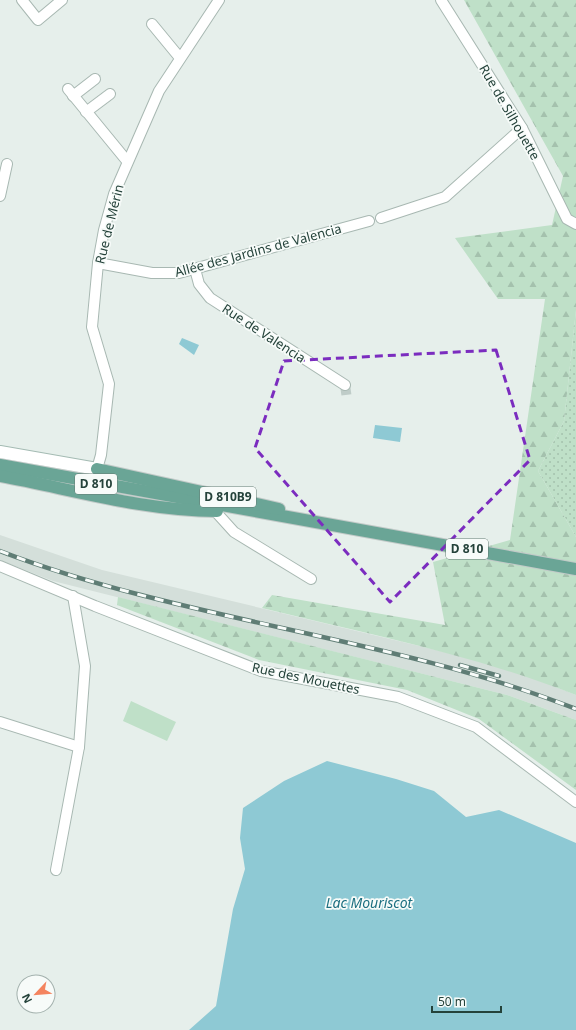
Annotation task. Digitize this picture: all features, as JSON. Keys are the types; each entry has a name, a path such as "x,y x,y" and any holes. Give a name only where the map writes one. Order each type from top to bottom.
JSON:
{"main road":[{"name":"D 810B9","path":"0,452 97,470 260,504 358,529"},
{"name":"D 810","path":"0,465 64,478 358,529 576,570"},
{"path":"0,476 193,511 250,511"}],"street":[{"path":"22,0 38,20 62,0"},
{"name":"Rue de Mérin","path":"97,470 101,455 110,384 92,327 98,263 114,194 158,91 219,0"},
{"name":"Rue de Silhouette","path":"442,0 522,128 567,219 576,224"},
{"path":"152,24 180,58"},
{"path":"95,79 71,93 127,161"},
{"path":"86,112 110,94"},
{"path":"380,218 445,197 522,128"},
{"path":"0,196 7,164"},
{"name":"Allée des Jardins de Valencia","path":"98,263 152,273 179,273 369,221"},
{"name":"Rue de Valencia","path":"195,269 199,284 210,298 345,386"},
{"path":"215,510 234,532 311,579"},
{"name":"Rue des Mouettes","path":"0,566 261,671 398,697 476,727 576,802"},
{"path":"56,870 78,748 85,666 73,596"},
{"path":"0,722 78,748"}],"highlighted area":[{"path":"496,350 530,460 390,602 255,448 284,361"}],"shaded area":[{"path":"0,535 102,570 478,660 531,677 576,695 576,720 507,695 53,581 0,560"}],"green space":[{"path":"464,0 576,0 576,310 564,421 538,471 576,537 576,695 499,668 460,657 381,636 262,608 272,595 445,625 433,562 510,540 545,299 498,299 455,238 552,225 563,176"},
{"path":"576,310 576,537 538,471 564,421"},
{"path":"118,597 507,695 576,720 576,790 479,719 407,690 259,660 117,605"},
{"path":"131,701 176,722 167,741 123,721"}],"water":[{"path":"182,338 199,345 194,355 179,344"},
{"path":"375,425 402,428 400,442 373,438"},
{"name":"Lac Mouriscot","path":"327,761 396,779 434,791 466,817 499,810 576,843 576,1030 189,1030 216,1006 233,909 245,869 240,838 243,808 284,781"}],"tunnel":[{"path":"345,385 347,399"}],"railway":[{"path":"0,551 71,575 142,595 434,664 505,684 576,709"},
{"path":"460,665 499,676"}]}
